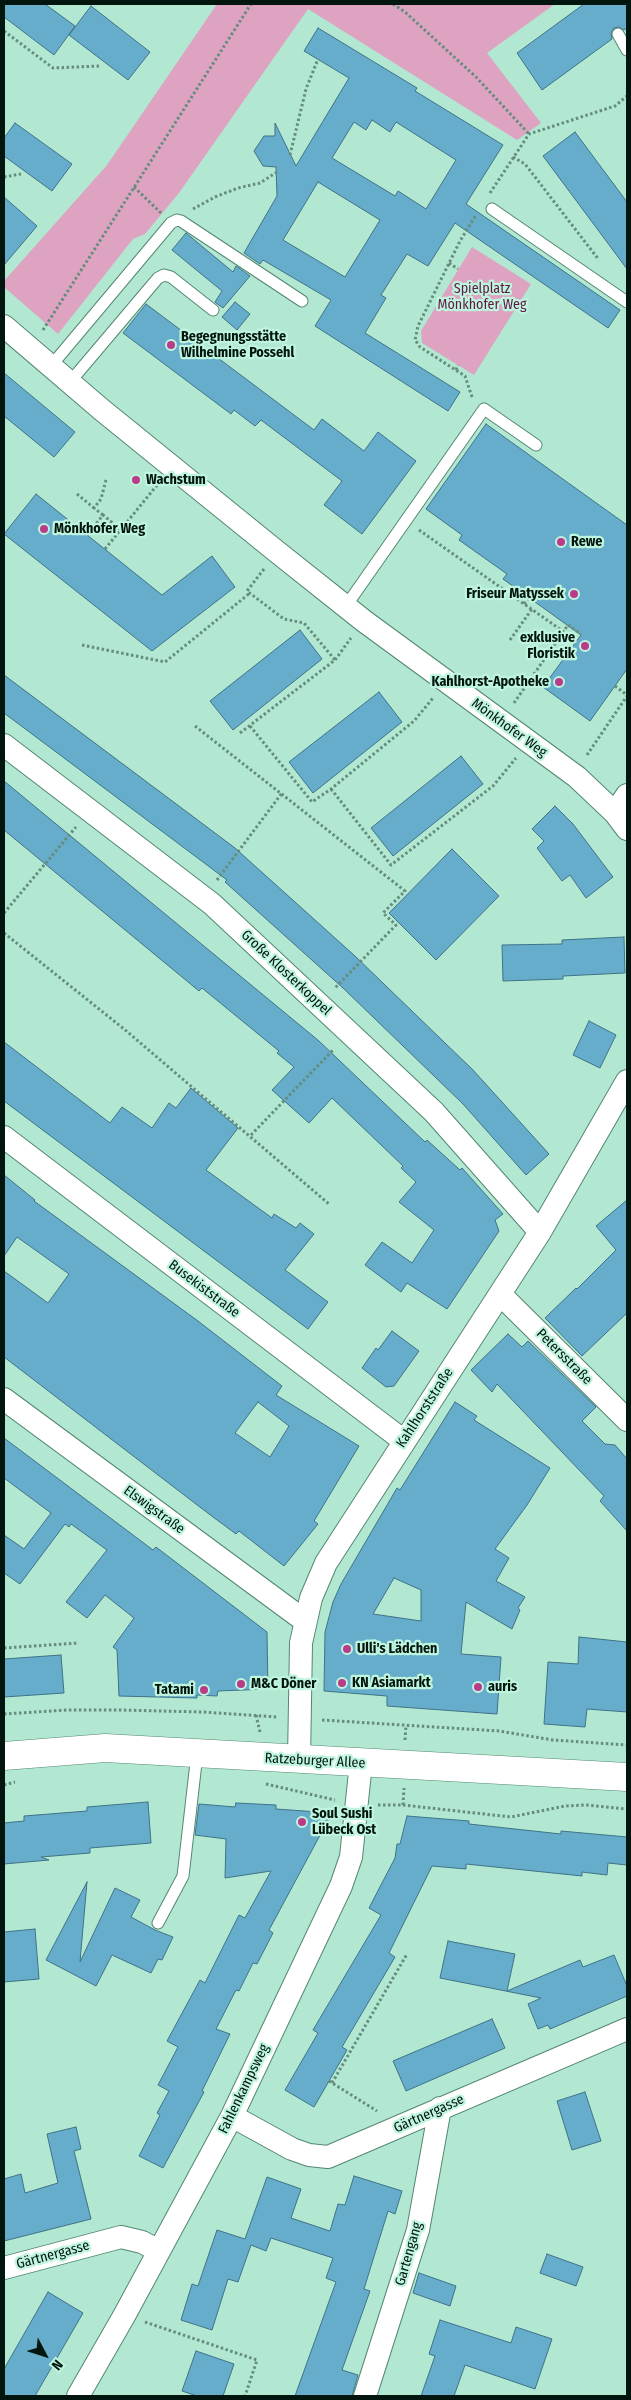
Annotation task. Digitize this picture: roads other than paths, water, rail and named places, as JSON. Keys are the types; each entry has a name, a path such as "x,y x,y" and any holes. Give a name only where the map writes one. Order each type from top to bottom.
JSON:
{"main road":[{"name":"Ratzeburger Allee","path":"4,1756 105,1748 361,1764 627,1777"}],"street":[{"name":"Mönkhofer Weg","path":"4,326 172,467 346,606 623,812"},
{"name":"Große Klosterkoppel","path":"4,745 204,897 351,1032 434,1112 540,1232"},
{"name":"Kahlhorststraße","path":"299,1760 301,1642 304,1620 326,1563 540,1232 627,1081"},
{"name":"Busekiststraße","path":"4,1137 404,1440"},
{"name":"Petersstraße","path":"500,1294 627,1420"},
{"name":"Elswigstraße","path":"4,1399 304,1620"},
{"name":"Fahlenkampsweg","path":"78,2396 124,2316 232,2116 341,1886 350,1857 361,1764"},
{"name":"Gärtnergasse","path":"232,2116 292,2149 309,2155 328,2157 627,2028"},
{"name":"Gartengang","path":"365,2396 418,2230 440,2108"},
{"name":"Gärtnergasse","path":"4,2268 121,2237 142,2242 159,2251"}],"lane":[{"path":"618,34 627,50"},
{"path":"489,203 627,302"},
{"path":"51,366 176,222 302,301"},
{"path":"70,382 158,278 164,275 171,277 213,310"},
{"path":"346,606 484,409 536,445"},
{"path":"158,1923 183,1876 197,1754"}],"place":[{"name":"Begegnungsstätte Wilhelmine Possehl","path":"171,345"},
{"name":"Wachstum","path":"136,480"},
{"name":"Mönkhofer Weg","path":"44,529"},
{"name":"Rewe","path":"561,542"},
{"name":"Friseur Matyssek","path":"574,594"},
{"name":"exklusive Floristik","path":"585,646"},
{"name":"Kahlhorst-Apotheke","path":"559,682"},
{"name":"Ulli's Lädchen","path":"347,1649"},
{"name":"KN Asiamarkt","path":"342,1683"},
{"name":"M&C Döner","path":"241,1684"},
{"name":"auris","path":"478,1687"},
{"name":"Tatami","path":"204,1690"},
{"name":"Soul Sushi Lübeck Ost","path":"302,1822"}],"park label":[{"name":"Spielplatz Mönkhofer Weg","path":"482,298"}]}
